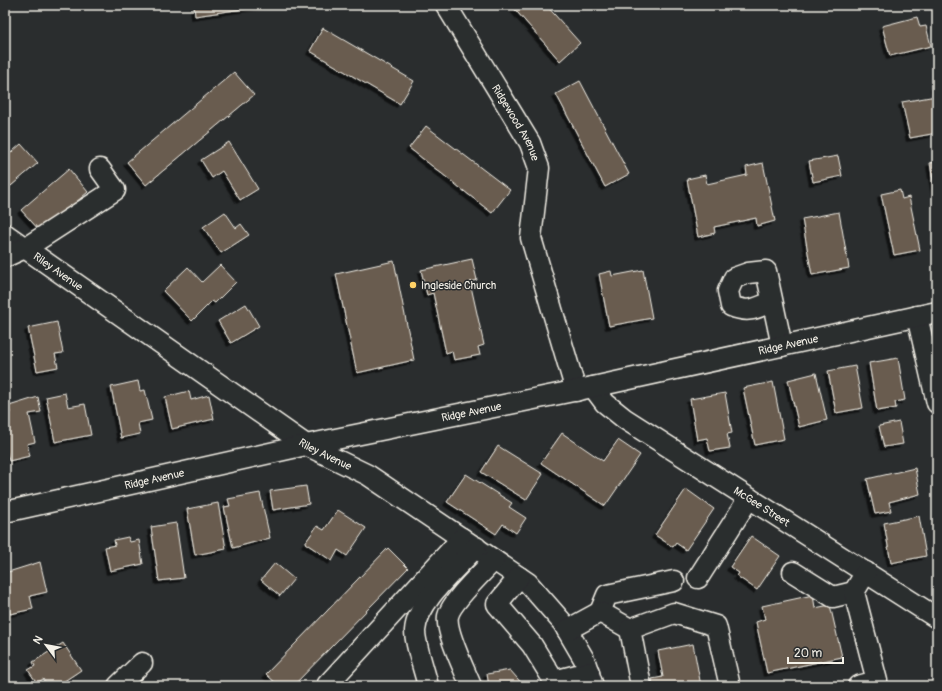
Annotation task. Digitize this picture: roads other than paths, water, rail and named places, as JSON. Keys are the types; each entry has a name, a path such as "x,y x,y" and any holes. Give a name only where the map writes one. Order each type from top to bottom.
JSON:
{"street":[{"name":"Ridgewood Avenue","path":"446,5 530,143 539,168 531,238 585,389"},
{"path":"27,247 115,190 100,169"},
{"name":"Riley Avenue","path":"5,234 27,247 306,445 368,476 469,542 528,583 563,622 584,659 591,679"},
{"name":"Riley Avenue","path":"5,257 27,247"},
{"path":"771,302 782,346"},
{"name":"Ridge Avenue","path":"5,512 306,445 585,389 937,312"},
{"path":"917,316 937,403"},
{"name":"McGee Street","path":"585,389 625,419 937,618"},
{"path":"698,578 750,498"},
{"path":"327,685 469,542"},
{"path":"428,686 415,633 417,619 427,599 469,542"},
{"path":"468,684 448,627 448,616 452,606 494,560"},
{"path":"793,572 833,597 854,592"},
{"path":"858,686 877,681 854,592 866,572"},
{"path":"519,577 497,604 532,645 554,683 591,679"},
{"path":"567,630 600,612 607,595 674,581"},
{"path":"600,612 630,629 674,613 716,626 730,686"},
{"path":"630,629 641,686"},
{"path":"118,686 142,663"}],"place":[{"name":"Ingleside Church","path":"413,285"}]}
